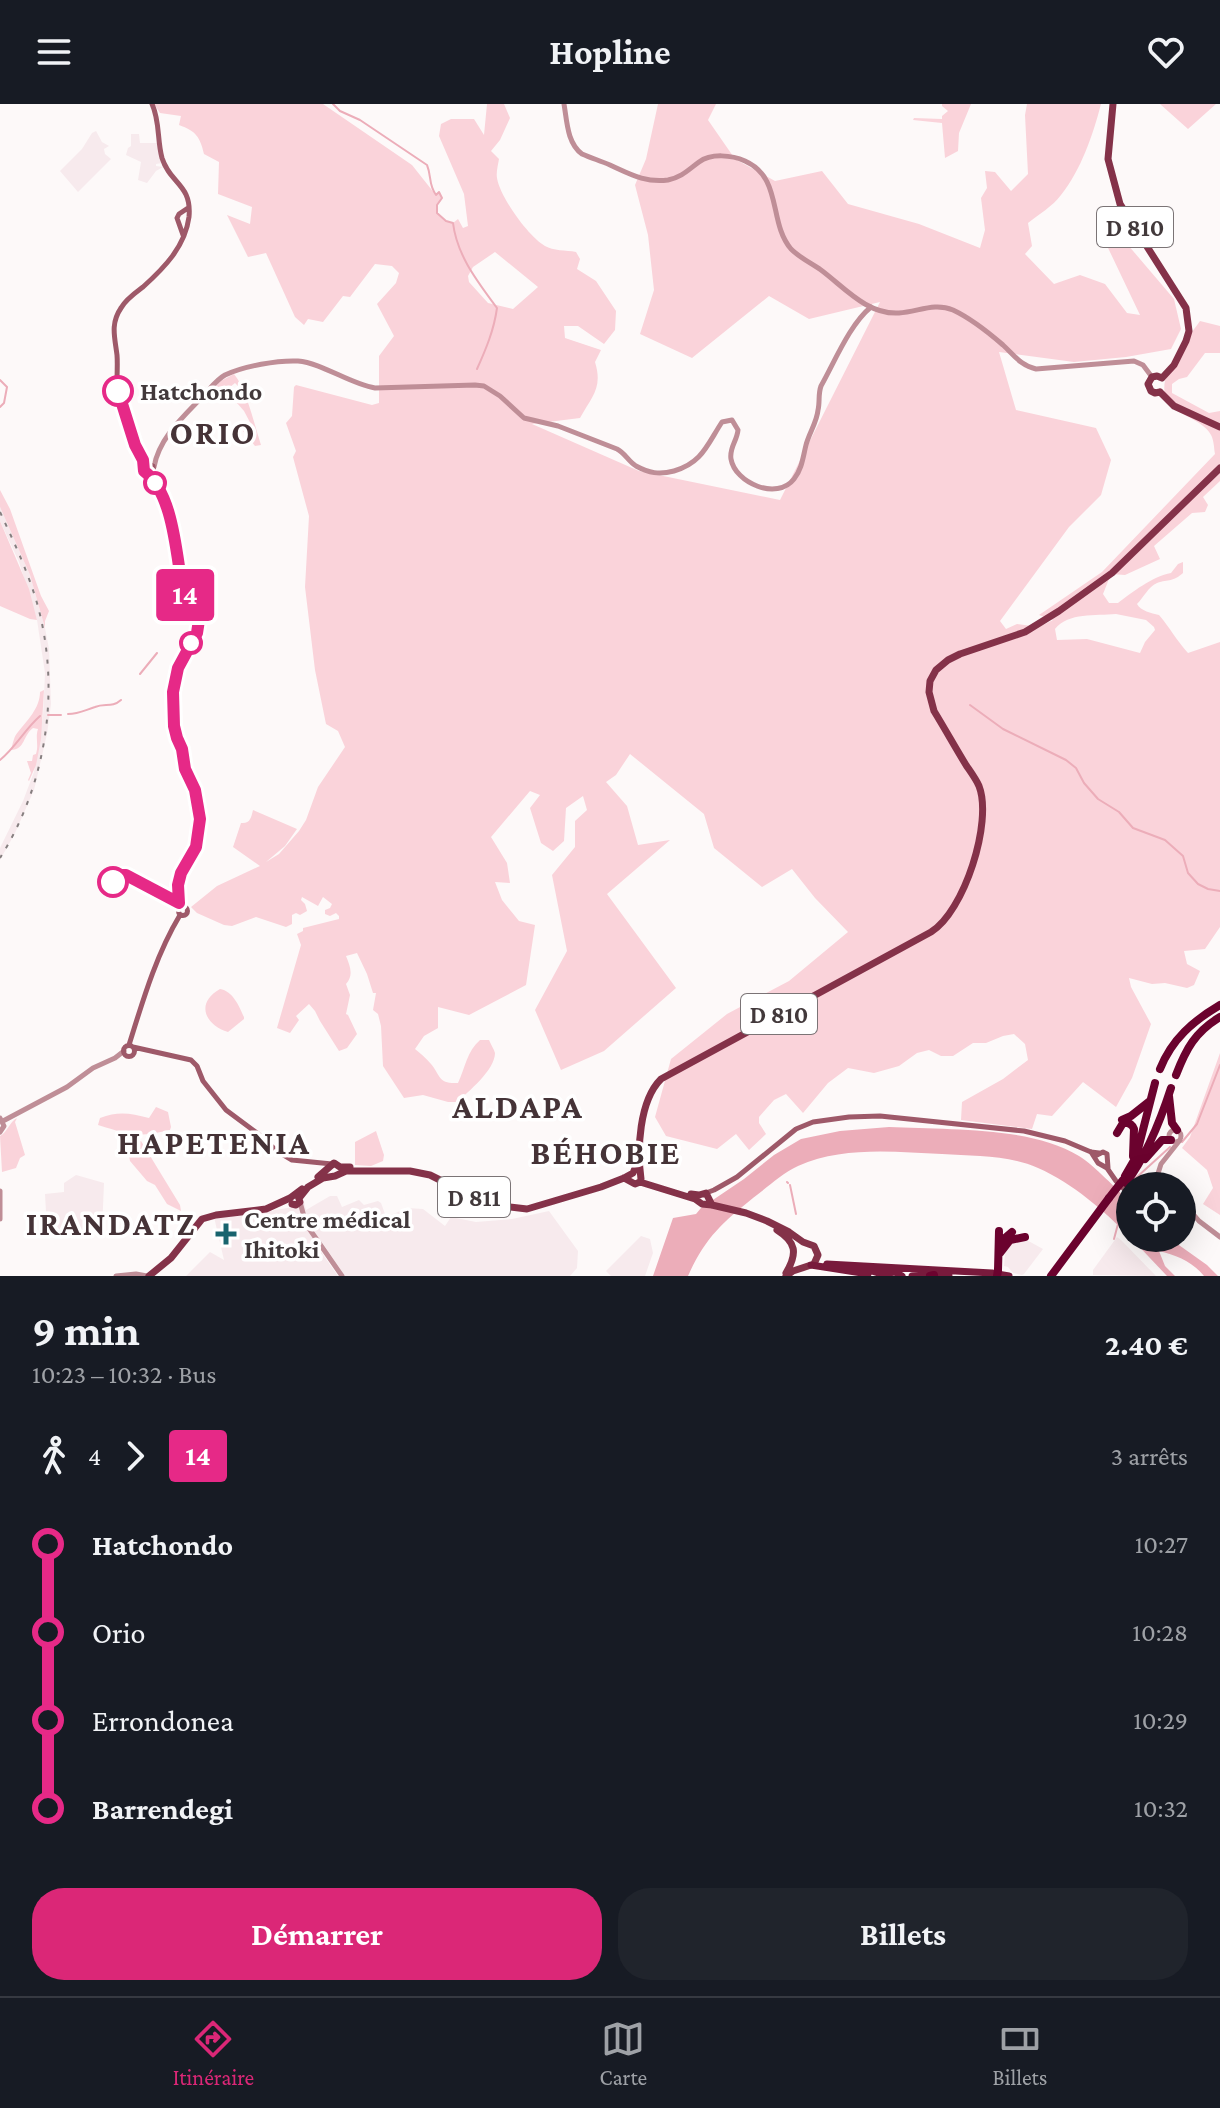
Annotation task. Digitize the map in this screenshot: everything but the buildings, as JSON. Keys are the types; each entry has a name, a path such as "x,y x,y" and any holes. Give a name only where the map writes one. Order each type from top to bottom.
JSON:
{"highway":[{"path":"1160,1069 1179,1036 1220,1005"},
{"path":"1176,1075 1192,1040 1220,1017"},
{"path":"1136,1165 1155,1083"},
{"path":"1053,1276 1136,1165 1153,1138 1170,1091 1172,1123 1177,1130"},
{"path":"1136,1165 1133,1128 1129,1123 1123,1123 1116,1129 1121,1120 1151,1100"},
{"path":"1136,1165 1162,1140 1174,1140"},
{"path":"998,1273 999,1231"},
{"path":"999,1243 1012,1232"},
{"path":"998,1257 1010,1240 1025,1237"},
{"path":"817,1257 827,1264 887,1275 919,1269"},
{"path":"827,1264 1009,1276"},
{"path":"808,1266 874,1276"},
{"path":"912,1276 949,1276"}],"main road":[{"path":"152,104 163,160 184,188 189,208 183,236 168,264 127,300 114,322 118,391 135,445 167,507 182,586 199,620"},
{"name":"D 810","path":"1113,104 1108,159 1120,204 1186,308 1189,331 1186,341 1174,365 1162,378"},
{"path":"1160,392 1165,386 1162,378 1152,377 1149,389 1153,392 1160,392 1174,406 1220,427"},
{"name":"D 810","path":"635,1178 646,1107 653,1088 661,1079 937,929 950,914 973,852 982,798 978,785 930,701 930,681 936,670 960,654 1025,632 1059,611 1112,573 1220,468"},
{"path":"195,611 202,608 206,612 205,618 199,620"},
{"path":"130,1049 156,963 180,915 186,915 188,911 179,903 178,885 181,873 196,847 200,813 177,738 173,692 178,668 197,633 199,620"},
{"path":"130,1049 143,1049 194,1065 226,1110 277,1151 292,1160 332,1168"},
{"path":"708,1199 796,1129 813,1122 849,1117 891,1117 1024,1131 1065,1141 1098,1156"},
{"path":"1098,1156 1106,1153 1106,1162 1116,1181"},
{"path":"1098,1156 1098,1163 1106,1162"},
{"path":"148,1276 171,1258 198,1223 210,1216 266,1209 295,1200 332,1168"},
{"name":"D 811","path":"332,1168 424,1173 470,1195 516,1209 527,1209 635,1178"},
{"path":"635,1178 708,1199 778,1231 792,1243 797,1264 808,1266"},
{"path":"738,1212 756,1216 814,1246 817,1257 808,1266 785,1276"},
{"path":"785,1276 797,1245 803,1242"}],"street":[{"path":"564,104 571,142 575,148 642,180 680,177 699,162 718,156 739,158 755,166 770,184 779,225 788,245 841,288 871,307 890,313 934,306 954,311 992,336 1028,368 1134,361 1140,363 1152,377"},
{"path":"149,467 170,432 219,379 252,366 300,361 375,388 478,385 500,396 524,418 558,426 617,449 635,465 652,473 692,465 722,422 732,420 738,430 730,451 736,473 757,486 769,489 782,487 793,481 802,465 806,443 818,411 819,390 853,327 871,307"},
{"path":"0,1132 4,1128 2,1120 67,1087 130,1049"},
{"path":"1159,1172 1174,1146 1170,1132 1177,1130 1181,1134 1174,1140"},
{"path":"0,1191 0,1219"},
{"path":"295,1200 311,1232 342,1276"},
{"path":"1196,1217 1220,1237"},
{"path":"116,1276 148,1276"}],"shaded area":[{"path":"154,104 323,104 412,165 435,194 439,192 442,198 437,205 438,213 446,221 453,223 458,219 463,228 468,226 464,194 439,136 441,124 451,119 474,119 484,135 487,104 504,104 510,118 491,151 499,159 497,178 503,195 538,241 552,249 576,252 580,259 577,269 596,281 616,311 615,330 604,344 578,326 564,326 565,338 601,350 595,362 597,385 580,418 532,424 639,471 780,500 880,302 809,319 769,296 692,358 640,334 654,290 648,235 635,185 646,159 658,104 716,104 708,120 735,159 775,181 822,171 848,204 919,224 980,248 985,230 981,198 987,188 985,171 995,172 1011,191 1028,174 1027,104 1101,104 1086,152 1075,175 1054,203 1028,223 1032,246 1025,254 1054,284 1080,275 1105,284 1127,313 1140,315 1100,231 1105,218 1174,299 1181,329 1171,349 1126,357 1074,362 999,352 1016,410 1096,428 1111,460 1101,495 1069,527 1000,621 1006,629 1017,624 1039,627 1053,620 1039,615 1102,572 1215,454 1213,439 1208,431 1175,409 1167,400 1164,389 1171,365 1200,321 1220,326 1220,353 1205,353 1187,377 1172,384 1172,393 1209,413 1220,411 1220,481 1203,497 1208,505 1205,512 1192,513 1154,546 1160,559 1125,575 1111,574 1103,594 1109,603 1118,603 1150,581 1171,573 1183,562 1183,573 1154,585 1137,604 1159,615 1188,653 1220,642 1220,927 1205,949 1184,951 1187,964 1200,971 1194,985 1187,988 1129,978 1151,1024 1132,1078 1116,1107 1083,1082 1052,1116 1037,1114 1032,1129 961,1120 962,1102 1003,1079 1028,1060 1025,1044 1014,1034 986,1043 973,1043 953,1056 941,1056 929,1050 917,1053 899,1066 874,1073 848,1068 828,1083 803,1113 786,1094 774,1100 759,1117 766,1134 749,1150 736,1134 717,1149 666,1136 655,1117 671,1059 727,1014 789,981 848,932 792,869 762,887 714,848 704,814 630,754 616,775 606,782 627,806 638,845 670,840 607,894 676,988 604,1051 561,1070 535,1010 567,951 552,875 575,847 575,821 587,810 583,796 566,808 564,841 553,851 541,843 530,808 540,795 530,791 491,837 507,863 510,883 495,882 502,900 519,921 535,925 526,985 469,1015 438,1007 438,1028 424,1036 415,1049 443,1081 458,1083 472,1049 480,1040 489,1040 495,1053 494,1060 468,1093 457,1102 423,1095 404,1098 383,1066 381,1026 378,1014 373,1010 376,993 373,993 357,953 346,956 351,974 346,984 350,995 346,1014 357,1034 347,1048 339,1051 309,1004 296,1016 299,1020 290,1033 277,1028 301,945 297,934 303,928 339,919 336,913 330,916 325,914 332,904 323,897 318,906 302,897 307,911 292,915 292,924 286,927 256,917 232,926 224,925 191,907 217,886 260,866 233,847 241,823 251,818 253,810 297,829 285,846 266,862 279,854 306,820 318,787 345,747 338,731 326,724 315,670 305,587 309,516 293,457 296,451 286,423 292,416 296,385 372,405 379,403 379,356 394,336 377,304 396,283 399,273 392,266 375,264 350,297 343,296 323,322 308,319 304,325 295,317 266,253 248,257 227,215 250,224 252,207 218,194 219,162 204,154 193,132 179,125 181,116 160,113","holes":["495,252 538,287 513,309 488,303 469,282 468,276 473,267","1116,614 1146,620 1154,627 1140,653 1087,639 1057,640 1055,629 1067,620"]},
{"path":"942,104 971,104 959,133 958,151 945,158 942,123 913,120 942,119 948,111"},
{"path":"1160,104 1216,104 1188,129"},
{"path":"96,131 102,142 109,146 104,149 111,159 78,192 60,171"},
{"path":"131,134 139,134 140,143 157,143 162,163 156,166 163,167 147,183 138,180 141,162 126,155 131,146"},
{"path":"234,374 246,398 261,445 255,446 243,431 246,429 249,432 253,428 234,395 239,387 235,383 225,391 222,389 216,395 223,391 226,395 221,400 211,392 219,382"},
{"path":"0,490 49,611 45,628 30,575 0,507"},
{"path":"0,507 30,575 45,628 51,704 34,790 0,860 0,848 34,772 43,716 45,673 37,620 19,562 0,521"},
{"path":"0,521 29,589 37,620 0,606"},
{"path":"44,690 41,739 29,781 31,773 27,761 32,761 36,754 38,729 33,728 19,748 11,750 16,736 38,703 40,692"},
{"path":"220,989 232,996 244,1017 228,1032 214,1024 206,1013 207,1001"},
{"path":"1220,1053 1220,1215 1203,1204 1213,1188 1207,1170 1182,1148 1190,1137"},
{"path":"156,1107 168,1112 170,1130 134,1134 98,1125 100,1118 113,1114 149,1118"},
{"path":"17,1118 15,1122 25,1155 20,1158 16,1168 2,1172 0,1136"},
{"path":"889,1127 987,1131 1059,1146 1085,1160 1116,1189 1116,1224 1076,1190 1051,1174 1003,1158 887,1152 833,1155 792,1169 732,1215 701,1251 688,1276 653,1276 673,1218 696,1214 774,1155 801,1139 840,1131"},
{"path":"376,1131 383,1161 371,1166 355,1165 355,1142"},
{"path":"141,1141 181,1211 167,1204 155,1185 147,1181 130,1161 133,1143"},
{"path":"76,1175 104,1183 102,1231 81,1232 80,1226 69,1232 47,1230 45,1194 64,1192 64,1183"},
{"path":"330,1196 337,1196 342,1207 359,1200 364,1205 378,1201 389,1216 407,1208 423,1209 445,1226 451,1217 476,1222 549,1211 578,1251 577,1268 570,1276 345,1276 322,1242 317,1246 338,1276 186,1276 210,1252 224,1260 214,1217 264,1212 304,1202 306,1210"},
{"path":"641,1236 650,1239 653,1253 645,1276 611,1276 606,1271"},
{"path":"1023,1238 1043,1249 1022,1275 1004,1266 1005,1253 1013,1242"},
{"path":"1116,1238 1116,1252 1133,1252 1156,1276 1093,1275 1093,1270"},
{"path":"1144,1252 1159,1252 1165,1266 1175,1276 1167,1276"},
{"path":"1162,1252 1189,1252 1218,1276 1204,1276 1195,1267"}],"waterway":[{"path":"333,104 427,165 434,191 436,195 439,192 442,198 437,205 437,213 453,223 464,258 497,308 477,369"},
{"path":"0,380 7,387 4,403 0,407"},
{"path":"140,674 157,653"},
{"path":"68,714 121,700"},
{"path":"970,705 1003,729 1066,760 1076,768 1098,799 1119,812 1133,828 1165,840 1183,856 1188,873 1198,884 1220,891"},
{"path":"48,715 61,715"},
{"path":"0,760 40,716"},
{"path":"1182,1142 1197,1124 1220,1065"},
{"path":"1142,1172 1170,1147"},
{"path":"790,1185 796,1214"},
{"path":"1114,1239 1116,1232"}],"railway":[{"path":"0,512 37,603 48,669 45,735 39,767 29,799 0,858"}],"bus line":[{"name":"14","path":"113,882 119,883 122,875 126,875 179,903 181,873 196,847 200,819 195,790 185,769 174,726 173,699 178,668 197,633 199,620 182,586 167,507 155,481 144,471 143,460 135,445 118,391"}],"place":[{"name":"Hatchondo","path":"118,391"},
{"name":"Centre médical Ihitoki","path":"226,1234"}],"district":[{"name":"ORIO","path":"213,432"},
{"name":"ALDAPA","path":"518,1106"},
{"name":"HAPETENIA","path":"214,1142"},
{"name":"BÉHOBIE","path":"606,1152"},
{"name":"IRANDATZ","path":"111,1223"}]}
